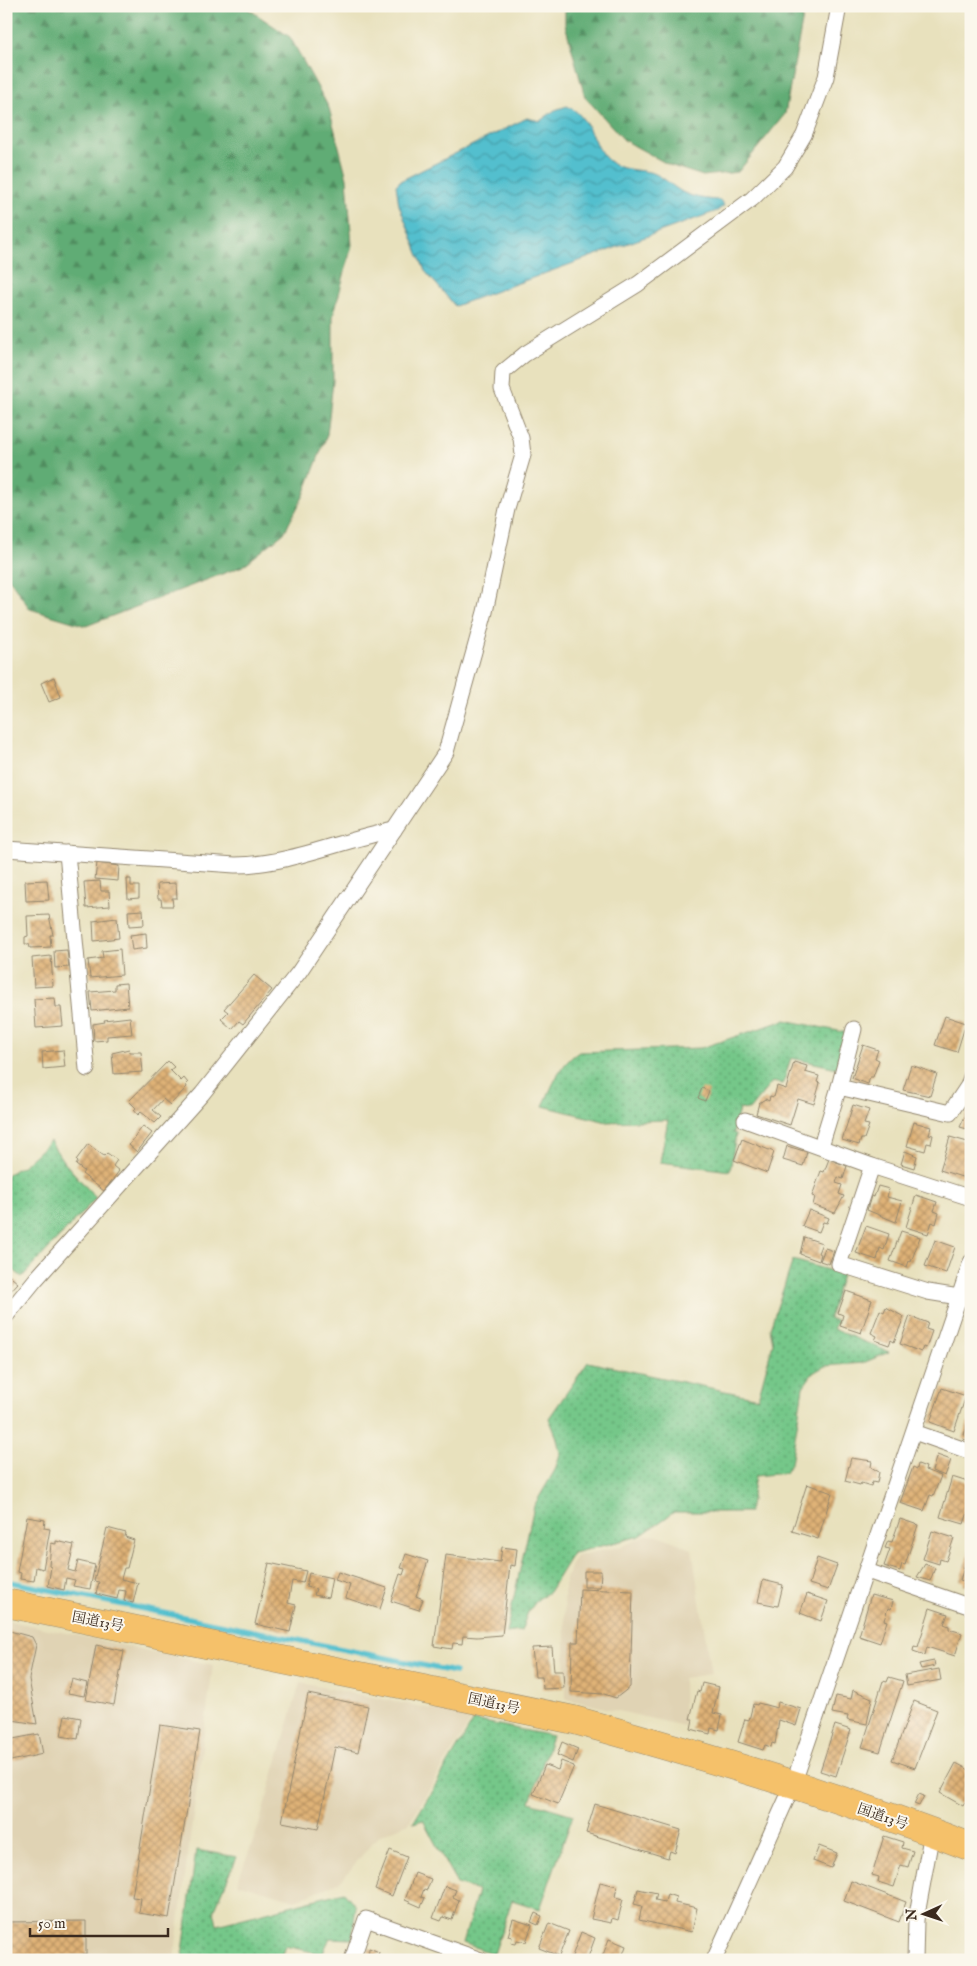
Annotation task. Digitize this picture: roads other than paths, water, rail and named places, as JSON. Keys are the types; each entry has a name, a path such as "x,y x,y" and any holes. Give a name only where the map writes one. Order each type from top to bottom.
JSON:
{"highway":[{"name":"国道13号","path":"6,1603 574,1720 665,1745 794,1785 971,1847"}],"street":[{"path":"6,1316 36,1279 202,1094 299,972 446,752 485,612 507,509 523,455 521,438 502,389 504,372 525,354 638,284 752,199 785,166 804,135 826,77 839,6"},
{"path":"6,849 234,865 261,865 363,835 394,830"},
{"path":"67,853 87,1069"},
{"path":"821,1146 854,1029"},
{"path":"839,1087 950,1113 968,1086 971,1077"},
{"path":"744,1120 821,1146 872,1166 971,1198"},
{"path":"872,1166 840,1264 928,1292 965,1298"},
{"path":"714,1960 794,1785 914,1432 965,1298 971,1262"},
{"path":"914,1432 971,1452"},
{"path":"868,1571 971,1607"},
{"path":"916,1960 916,1920 932,1832"},
{"path":"352,1960 366,1919 440,1953 481,1960"}],"water":[{"path":"567,106 581,117 603,155 613,164 619,167 653,173 688,195 720,200 724,206 717,211 455,306 425,271 399,205 396,185 400,181 527,118 540,121 555,110"}],"waterway":[{"path":"6,1581 455,1672"}]}
